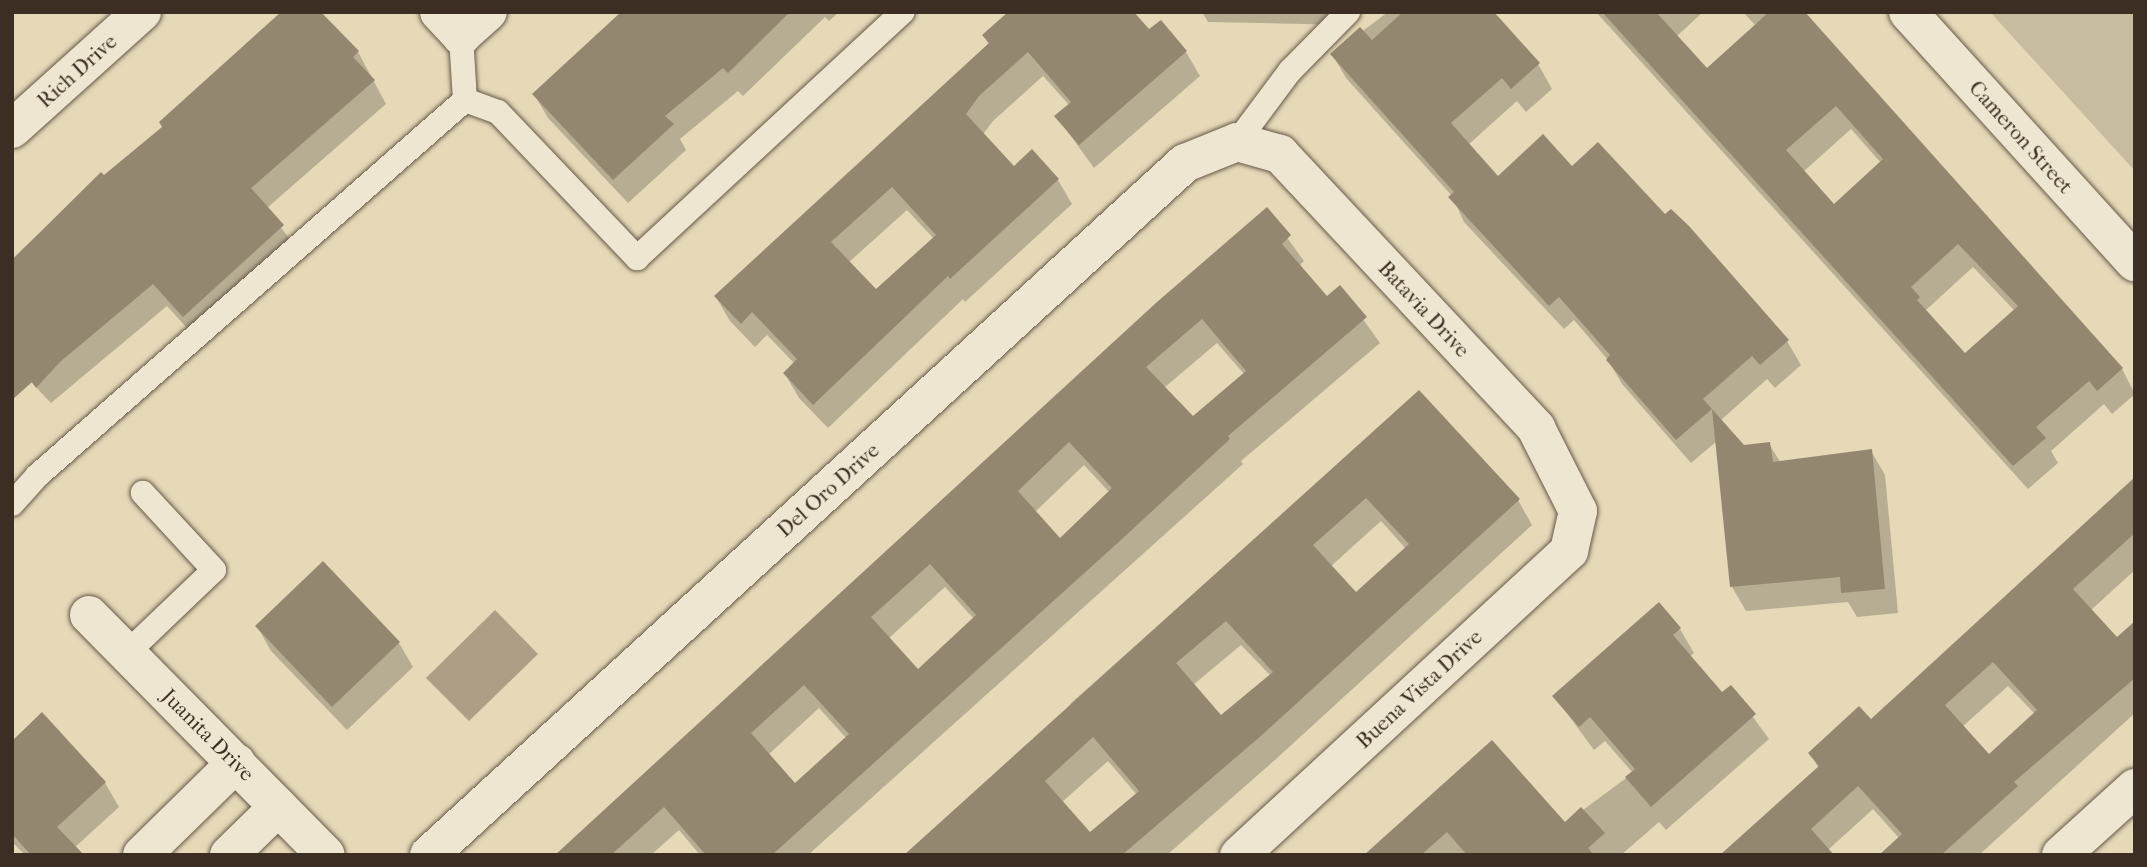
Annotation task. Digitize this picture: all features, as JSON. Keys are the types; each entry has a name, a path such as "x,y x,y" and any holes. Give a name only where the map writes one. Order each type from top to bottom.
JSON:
{"street":[{"name":"Rich Drive","path":"12,129 142,12"},
{"name":"Cameron Street","path":"1908,12 2135,262"},
{"name":"Batavia Drive","path":"1237,142 1280,153 1535,428 1578,511"},
{"name":"Del Oro Drive","path":"429,855 1185,163 1237,142"},
{"name":"Buena Vista Drive","path":"1239,855 1569,551 1578,511"},
{"name":"Juanita Drive","path":"89,615 326,855"},
{"path":"142,855 236,763"},
{"path":"2061,855 2135,788"},
{"path":"229,855 278,807"}],"lane":[{"path":"465,100 498,112 637,258 903,12"},
{"path":"1237,142 1290,71 1348,12"},
{"path":"463,20 465,100"},
{"path":"12,504 37,476 465,100"},
{"path":"127,653 214,570 143,493"}],"shaded area":[{"path":"1990,12 2135,12 2135,171"},
{"path":"495,610 538,654 469,721 426,678"}],"building":[{"path":"281,12 321,12 359,51 353,57 375,80 251,188 284,225 183,317 153,284 60,362 36,388 32,382 12,400 12,260 101,172 104,175 162,127 159,122"},
{"path":"621,12 790,12 728,73 723,68 665,116 674,124 613,180 532,94"},
{"path":"1008,12 1134,12 1149,29 1161,20 1187,51 1079,145 1054,116 1071,102 1028,52 979,96 966,114 1014,166 1032,149 1059,179 950,279 948,276 813,405 783,373 797,359 752,312 741,324 714,296 989,43 982,35","holes":["892,187 936,235 876,289 831,242"]},
{"path":"1403,12 1494,12 1540,63 1511,89 1502,78 1451,123 1498,176 1543,134 1572,166 1598,142 1665,214 1671,209 1689,226 1789,340 1760,365 1752,356 1703,399 1712,409 1676,440 1606,360 1610,355 1559,297 1549,306 1448,197 1454,192 1330,54 1360,27 1372,40"},
{"path":"1602,12 1656,12 1707,68 1769,12 1805,12 2123,368 2097,391 2089,381 2036,427 2046,438 2013,466","holes":["1836,106 1883,159 1834,204 1786,150","1958,244 2018,306 1965,353 1917,300 1920,297 1911,287"]},
{"path":"1267,207 1291,235 1282,244 1327,296 1340,285 1367,317 1228,436 1230,439 1122,539 772,855 706,855 664,807 611,855 555,855 1157,302","holes":["1202,319 1246,371 1193,416 1146,367","1069,442 1112,488 1060,538 1018,491","930,564 976,615 918,669 871,617","804,685 849,734 795,783 751,733"]},
{"path":"1419,390 1520,499 1262,735 1122,855 904,855","holes":["1366,498 1409,544 1356,592 1313,545","1226,621 1273,672 1221,715 1176,663","1093,737 1139,791 1090,832 1045,781"]},
{"path":"1712,409 1744,445 1770,442 1773,462 1872,449 1885,589 1841,593 1840,577 1730,587"},
{"path":"2135,477 2135,533 2073,589 2117,637 2135,621 2135,678 2014,782 2018,786 1941,855 1879,855 1902,834 1858,786 1811,829 1834,855 1720,855 1819,766 1808,753 1859,706 1871,719","holes":["1993,662 2037,710 1989,754 1945,705"]},
{"path":"323,561 400,642 332,707 255,626"},
{"path":"1659,602 1681,628 1673,635 1722,692 1731,685 1756,714 1651,807 1625,777 1635,769 1590,717 1579,727 1552,696"},
{"path":"42,712 106,782 57,827 84,855 31,855 12,834 12,741"},
{"path":"1492,740 1565,822 1581,807 1605,833 1588,848 1594,855 1467,855 1447,832 1421,855 1364,855"}]}
